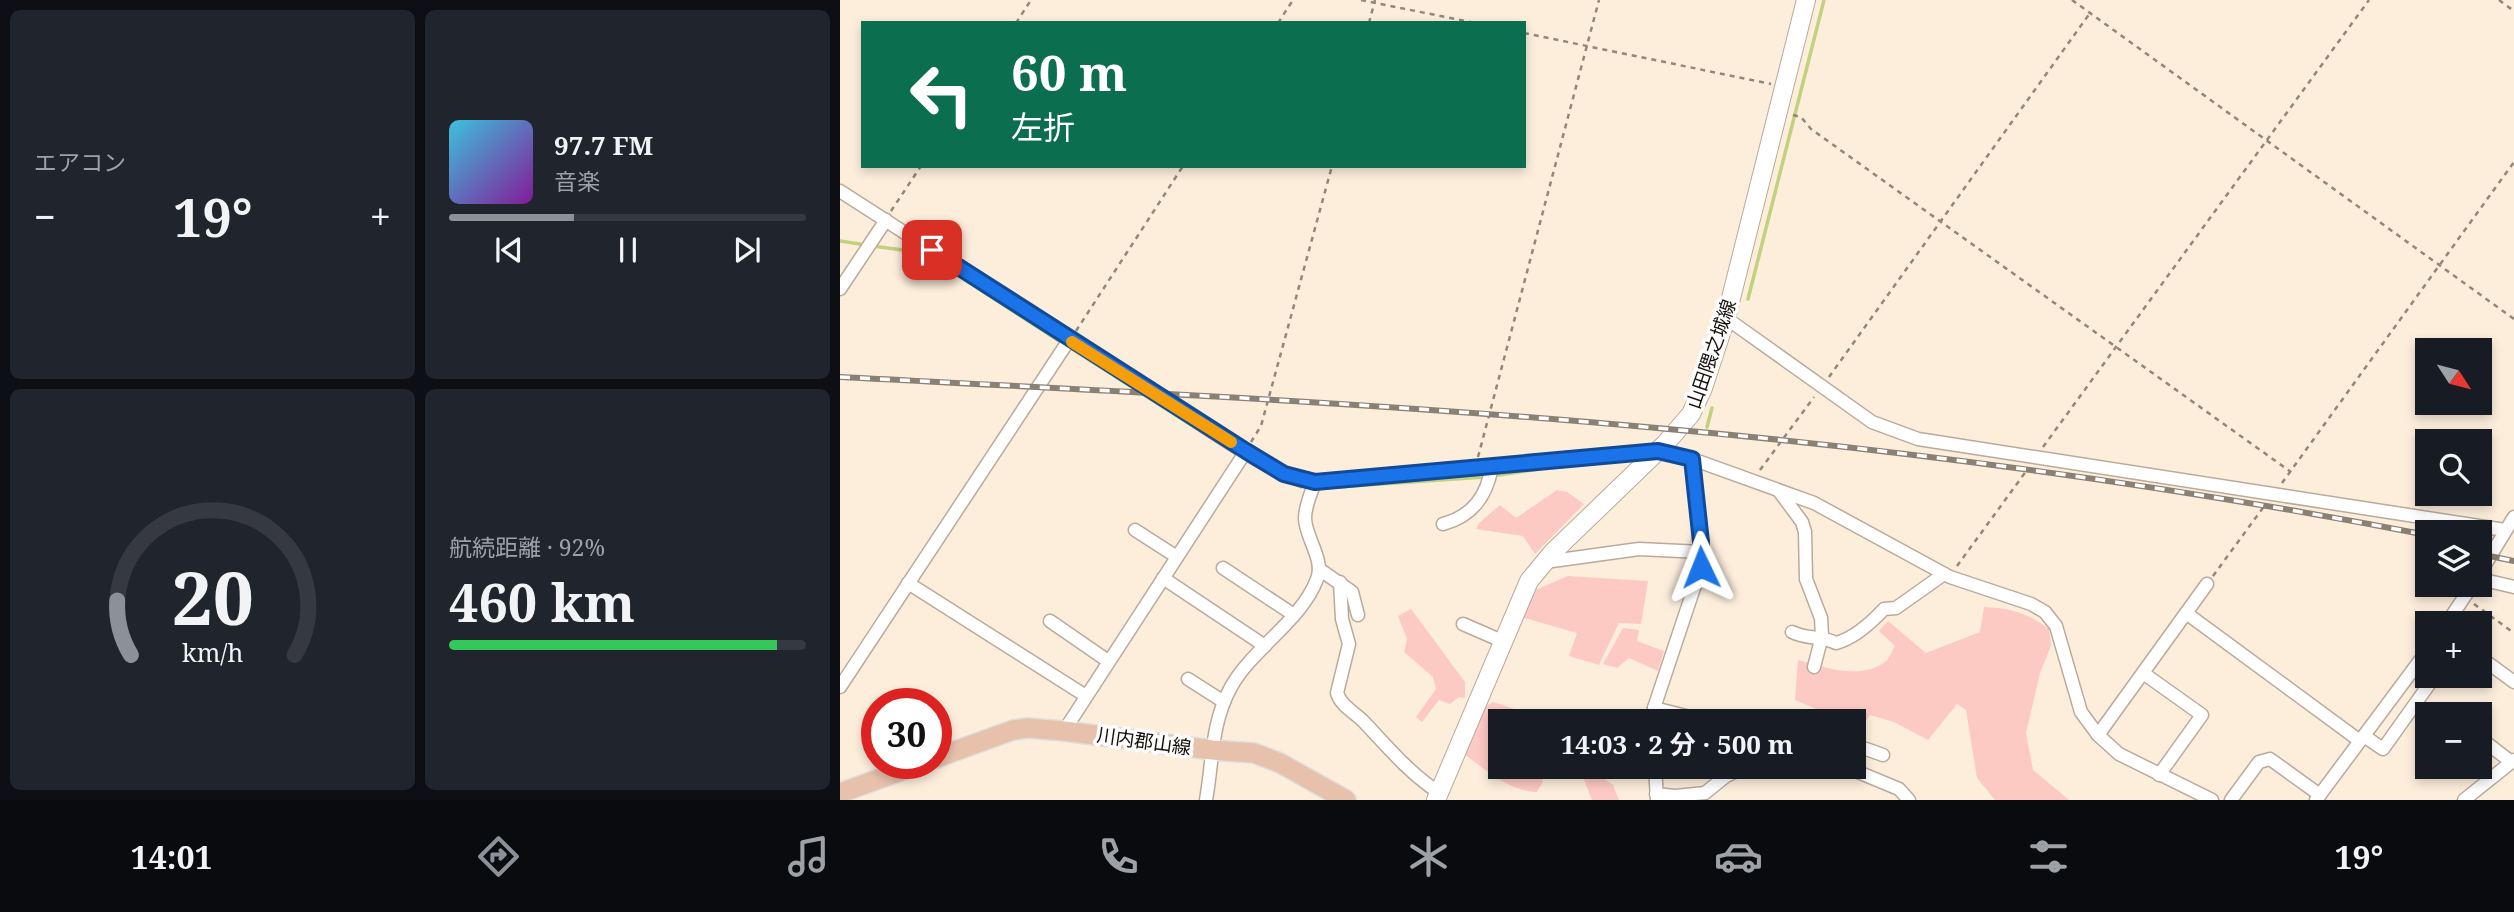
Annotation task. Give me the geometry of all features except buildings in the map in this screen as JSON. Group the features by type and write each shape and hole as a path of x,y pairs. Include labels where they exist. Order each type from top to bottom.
{"main road":[{"name":"山田隈之城線","path":"1437,796 1529,581 1691,414 1703,388 1726,318 1806,0"},
{"name":"川内郡山線","path":"952,752 1013,730 1028,728 1212,750 1239,750 1267,757 1346,800"},
{"path":"844,795 884,779"}],"street":[{"path":"840,191 1067,344 1243,455 1284,474 1315,482 1475,467 1491,473 1658,451 1692,459 1814,503 1947,575 2031,604 2045,612 2056,626 2081,712 2098,735 2119,754 2211,800"},
{"path":"840,289 886,220"},
{"path":"1726,318 1872,422 1907,436 2505,530"},
{"path":"840,687 1067,344"},
{"path":"1065,731 1243,455"},
{"path":"1656,709 1701,567 1692,459"},
{"path":"1443,524 1470,513 1489,486 1491,473"},
{"path":"1206,800 1213,761 1212,740 1232,686 1294,615 1317,580 1319,569 1304,516 1315,482"},
{"path":"1779,491 1802,522 1805,532 1806,579 1821,618 1822,636 1814,667"},
{"path":"2492,552 2514,517"},
{"path":"1135,530 1177,557"},
{"path":"1545,562 1639,549 1701,552"},
{"path":"1223,568 1294,615"},
{"path":"1319,569 1352,592 1358,615"},
{"path":"1792,632 1807,639 1822,636 1836,643 1842,641 1870,625 1884,609 1896,608 1947,575"},
{"path":"1163,578 1265,646"},
{"path":"1340,582 1342,619 1349,643 1337,693 1339,700 1361,719 1397,760 1437,796"},
{"path":"2492,582 2514,587"},
{"path":"908,583 1086,696"},
{"path":"2098,735 2207,584"},
{"path":"2456,611 2466,598"},
{"path":"2186,614 2362,738 2383,749 2426,688"},
{"path":"1050,621 1108,661"},
{"path":"1463,624 1502,641"},
{"path":"2492,666 2514,682"},
{"path":"2143,673 2202,715 2159,775"},
{"path":"2231,800 2259,762 2270,759 2318,798 2362,738 2415,676"},
{"path":"1188,678 1224,702"},
{"path":"2464,800 2512,761 2492,747"},
{"path":"1866,749 1883,755"},
{"path":"1866,775 1899,789 1909,800"},
{"path":"1655,779 1656,797 1705,793 1722,779"}],"path":[{"path":"1017,21 1031,0"},
{"path":"1279,21 1293,0"},
{"path":"1362,0 1466,21"},
{"path":"1475,467 1599,0"},
{"path":"2072,0 2514,319"},
{"path":"1947,575 2369,0"},
{"path":"2499,0 2514,11"},
{"path":"1370,21 1375,1"},
{"path":"1751,482 2090,13"},
{"path":"1526,33 1785,86"},
{"path":"1792,115 1801,117 1811,128 2291,472"},
{"path":"2207,584 2514,162"},
{"path":"886,220 920,168"},
{"path":"1067,344 1182,168"},
{"path":"1243,455 1261,426 1331,168"},
{"path":"2466,598 2514,633"}],"shaded area":[{"path":"1557,490 1567,492 1584,504 1535,554 1523,536 1476,529 1479,523 1500,505 1516,518"},
{"path":"1568,576 1648,581 1641,624 1619,623 1599,665 1569,656 1577,633 1521,617 1533,591"},
{"path":"1984,607 2018,612 2049,629 2051,646 2040,673 2026,733 2033,770 2069,800 1995,800 1977,778 1966,710 1957,704 1928,740 1894,722 1870,715 1866,720 1866,709 1816,709 1795,700 1798,660 1843,671 1866,670 1886,661 1895,646 1879,631 1888,621 1926,653 1980,632"},
{"path":"1411,609 1465,682 1465,698 1459,697 1450,704 1439,700 1422,722 1416,717 1436,689 1433,677 1404,652 1407,639 1398,616"},
{"path":"1623,628 1639,630 1637,641 1664,651 1658,671 1629,658 1617,668 1603,664"},
{"path":"1493,702 1514,709 1488,709 1488,772 1460,751 1478,711"},
{"path":"1499,779 1542,779 1543,782 1537,792"},
{"path":"1584,779 1605,779 1613,785 1619,800 1592,800"}],"waterway":[{"path":"1748,299 1824,0"},
{"path":"840,241 866,245"},
{"path":"873,246 924,253 1062,343"},
{"path":"1069,347 1210,437"},
{"path":"1707,427 1712,408"},
{"path":"1258,467 1301,487"},
{"path":"1492,476 1553,467"},
{"path":"1323,488 1485,477"}],"railway":[{"path":"840,377 1351,405 1555,419 1754,437 2044,472 2236,501 2415,533"},
{"path":"2492,556 2514,561"}],"slow traffic":[{"path":"1072,342 1231,442"}],"route":[{"path":"932,250 1246,451 1284,474 1300,480 1315,482 1658,451 1692,459 1701,567"}]}
